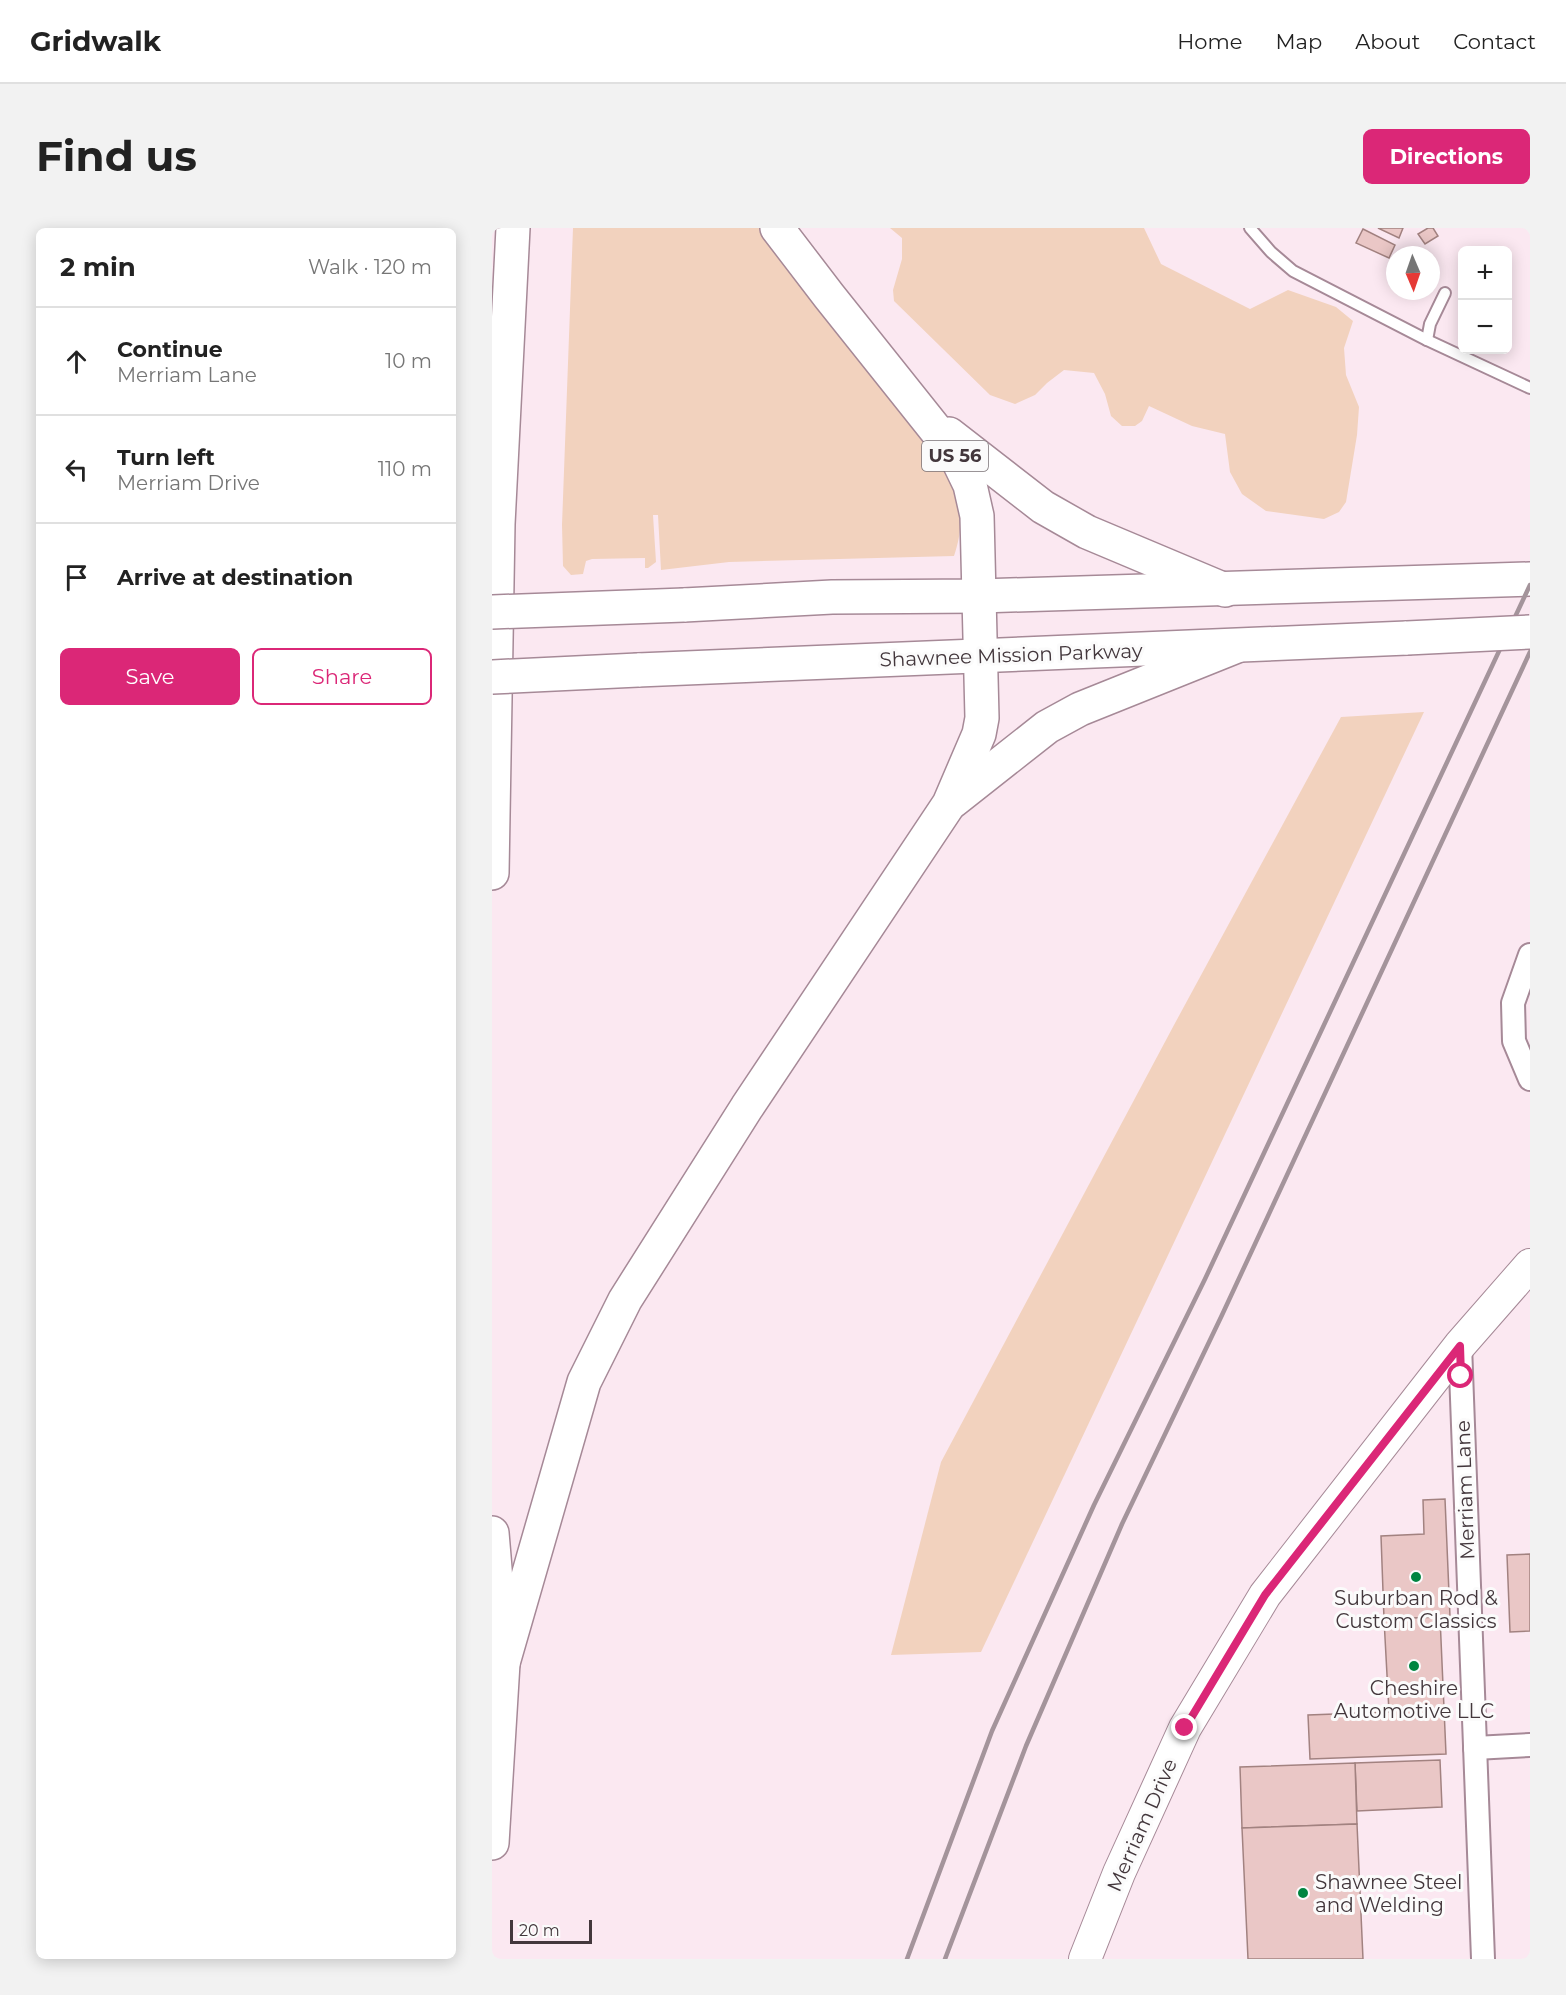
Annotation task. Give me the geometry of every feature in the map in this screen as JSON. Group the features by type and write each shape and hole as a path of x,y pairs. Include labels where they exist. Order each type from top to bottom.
{"highway":[{"path":"492,873 498,524 513,228"},
{"name":"US 56","path":"777,228 955,454 970,485 977,516 982,655"},
{"path":"922,412 1043,507 1087,532 1225,590"},
{"path":"492,612 832,597 1225,590 1530,579"},
{"name":"Shawnee Mission Parkway","path":"492,677 1530,632"},
{"path":"949,804 1047,727 1080,709 1237,646"},
{"path":"503,1663 584,1382 625,1300 753,1098 949,804 979,734 982,718 982,655"},
{"path":"492,1533 503,1663 492,1843"}],"main road":[{"name":"Merriam Drive","path":"1085,1959 1119,1873 1185,1728 1265,1595 1460,1346 1530,1265"}],"street":[{"path":"1530,955 1514,1003 1514,1041 1530,1079"},
{"name":"Merriam Lane","path":"1460,1346 1483,1959"},
{"path":"1475,1748 1530,1745"}],"lane":[{"path":"1250,228 1270,252 1293,270 1427,339 1530,388"},
{"path":"1427,339 1430,324 1446,293"}],"shaded area":[{"path":"573,228 760,228 948,472 960,514 960,533 954,556 729,562 661,570 658,515 653,515 656,562 648,568 645,568 645,558 592,559 586,561 583,574 571,575 563,566 562,525"},
{"path":"890,228 1144,228 1161,264 1250,309 1288,290 1336,307 1353,321 1344,348 1346,375 1359,407 1357,435 1346,502 1339,512 1324,519 1266,511 1242,494 1230,472 1225,434 1192,426 1149,406 1142,421 1135,426 1122,426 1111,416 1105,394 1094,373 1064,370 1035,395 1015,404 990,395 894,301 893,290 902,259 902,238"},
{"path":"1424,712 981,1652 891,1655 941,1462 1341,717"}],"building":[{"path":"1378,228 1403,228 1399,238"},
{"path":"1428,228 1433,228 1438,236 1425,244 1418,234"},
{"path":"1363,229 1395,245 1386,246 1386,257 1356,243"},
{"name":"Suburban Rod & Custom Classics","path":"1445,1499 1450,1617 1384,1619 1381,1536 1424,1534 1423,1500"},
{"path":"1530,1554 1530,1631 1510,1632 1507,1555"},
{"name":"Cheshire Automotive LLC","path":"1440,1617 1446,1754 1310,1759 1308,1715 1389,1712 1384,1619"},
{"path":"1440,1760 1442,1807 1357,1811 1355,1763"},
{"path":"1355,1763 1357,1824 1242,1828 1240,1767"},
{"name":"Shawnee Steel and Welding","path":"1357,1824 1363,1959 1248,1959 1242,1828"}],"railway":[{"path":"907,1959 992,1731 1094,1505 1205,1279 1530,585"},
{"path":"945,1959 1026,1746 1122,1524 1222,1315 1530,652"}],"place":[{"name":"Suburban Rod & Custom Classics","path":"1416,1577"},
{"name":"Cheshire Automotive LLC","path":"1414,1666"},
{"name":"Shawnee Steel and Welding","path":"1303,1893"}],"route":[{"path":"1185,1728 1265,1595 1460,1346 1461,1376"}]}
